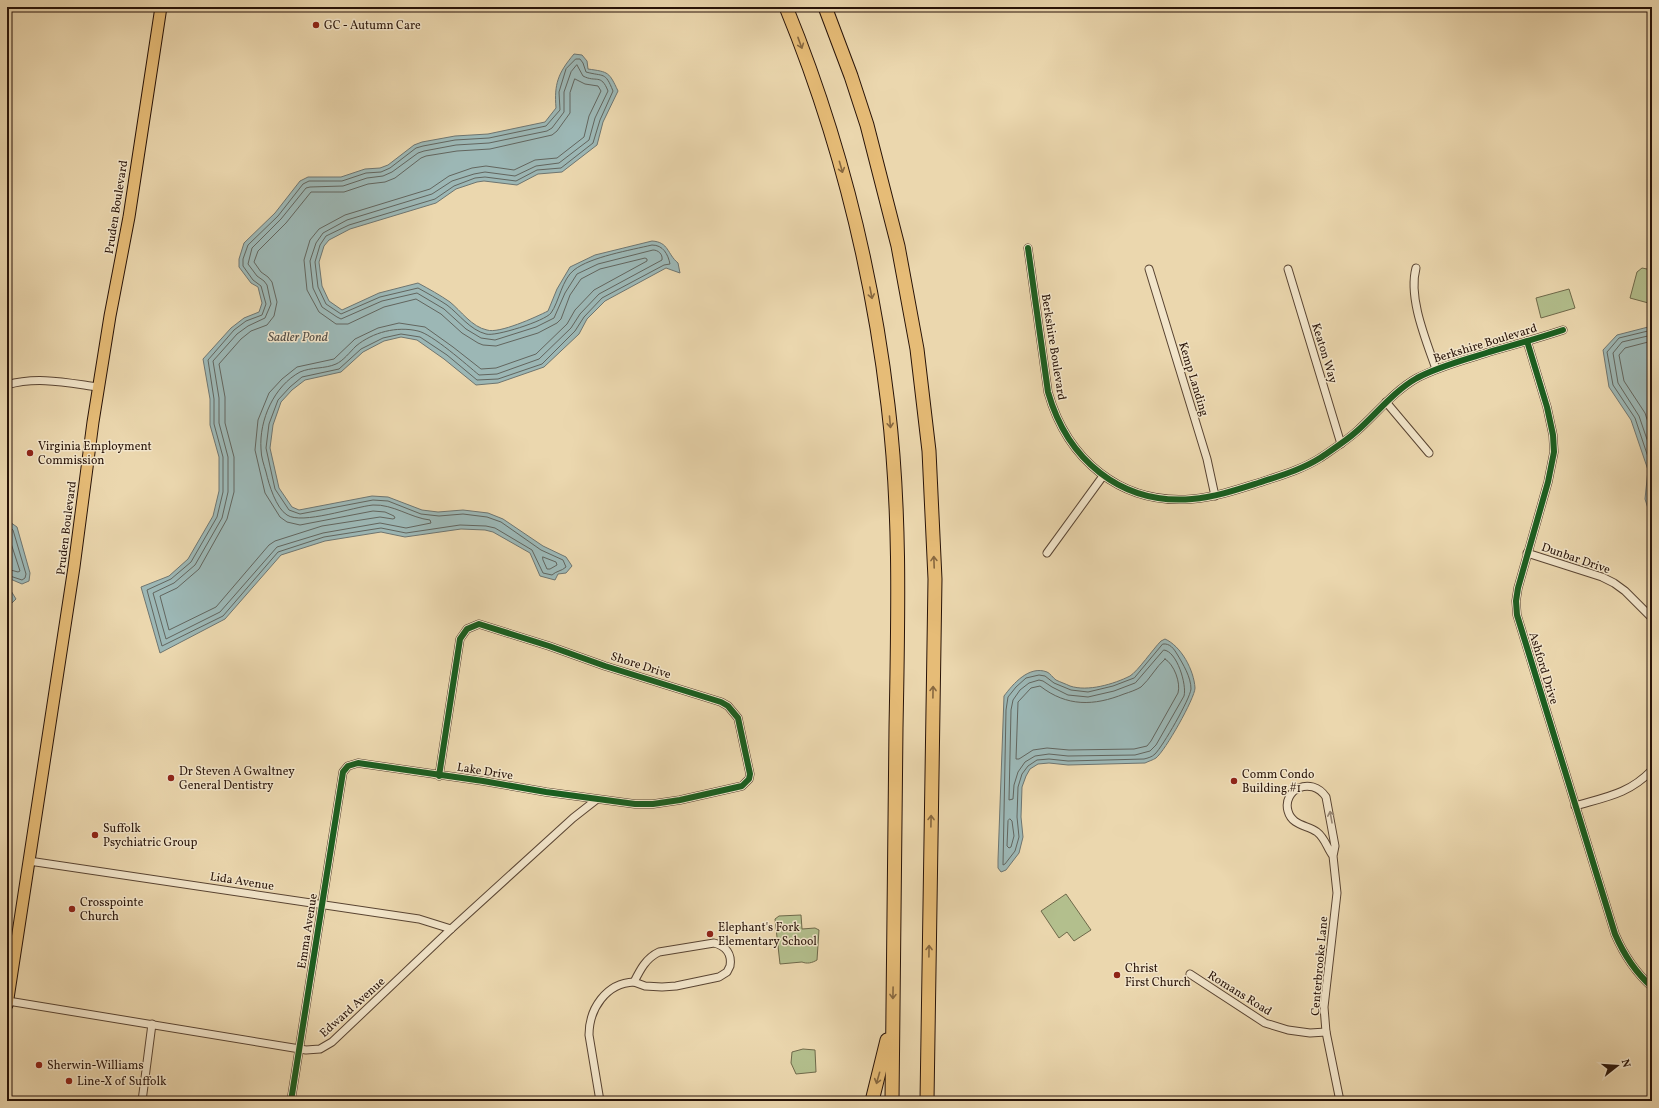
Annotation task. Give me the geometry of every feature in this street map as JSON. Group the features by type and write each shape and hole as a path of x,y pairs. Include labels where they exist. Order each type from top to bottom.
{"highway":[{"path":"786,7 811,71 844,177 872,296 888,407 897,509 898,620 892,1101"},
{"path":"826,7 867,125 896,239 908,297 925,413 933,515 935,579 927,1101"},
{"path":"928,990 935,1057 934,1101"},
{"path":"872,1101 883,1061 893,1013"}],"main road":[{"name":"Pruden Boulevard","path":"7,1003 11,955 29,861 74,567 98,387 128,217 161,7"}],"street":[{"name":"Berkshire Boulevard","path":"1028,248 1048,392 1061,428 1071,444 1082,457 1104,476 1119,486 1138,494 1154,498 1192,499 1215,496 1297,470 1318,459 1341,444 1357,431 1386,402 1416,380 1436,369 1563,330"},
{"path":"1416,268 1413,276 1414,294 1436,369"},
{"name":"Kemp Landing","path":"1149,269 1207,459 1215,496"},
{"name":"Keaton Way","path":"1288,269 1341,444"},
{"name":"Ashford Drive","path":"1527,341 1547,407 1553,435 1554,452 1548,482 1518,588 1517,615 1615,934 1623,952 1634,968 1652,987"},
{"path":"7,385 24,381 39,380 98,387"},
{"path":"1386,402 1429,452"},
{"path":"1047,553 1104,476"},
{"name":"Dunbar Drive","path":"1527,553 1602,577 1614,583 1625,591 1652,618"},
{"name":"Shore Drive","path":"439,776 458,648 464,631 479,624 721,702 728,706 738,718 750,774 749,779 742,786 680,800 653,804 635,804 596,800"},
{"name":"Lake Drive","path":"348,766 358,763 439,776 483,781 596,800"},
{"name":"Emma Avenue","path":"291,1101 343,772 348,766"},
{"path":"1576,806 1620,793 1632,787 1652,770"},
{"name":"Centerbrooke Lane","path":"1333,856 1318,833 1310,828 1297,824 1288,812 1290,798 1298,788 1311,786 1323,791 1326,797 1335,846 1333,856 1337,893 1324,1006 1326,1032 1340,1101"},
{"name":"Edward Avenue","path":"7,1003 152,1024 299,1049 316,1050 332,1042 573,818 596,800"},
{"name":"Lida Avenue","path":"29,861 420,919 451,930"},
{"path":"600,1101 589,1035 589,1025 592,1013 604,996 612,989 628,982 662,988 719,977 727,972 730,966 730,956 726,949 714,943 659,952 648,959 634,982"},
{"name":"Romans Road","path":"1190,974 1265,1023 1288,1030 1326,1032"},
{"path":"142,1101 152,1024"}],"green space":[{"path":"1642,268 1652,270 1652,304 1630,298 1637,272"},
{"path":"1569,289 1575,308 1541,318 1536,298"},
{"path":"1066,894 1091,930 1074,941 1067,932 1059,938 1041,911"},
{"path":"801,915 802,929 815,928 819,930 817,960 810,963 802,962 780,964 775,919 779,916"},
{"path":"803,1049 815,1050 816,1072 796,1074 791,1063 792,1052"}],"water":[{"name":"Sadler Pond","path":"574,54 582,55 587,61 588,69 608,74 618,91 603,122 597,145 562,172 538,174 517,185 484,181 477,182 456,189 436,203 350,229 329,240 324,246 319,262 322,286 329,301 342,310 379,293 418,283 450,302 476,326 493,331 518,324 548,311 557,289 570,267 595,255 652,241 658,242 665,246 674,260 678,263 680,273 666,268 605,301 587,319 579,334 544,367 498,383 476,385 444,359 417,340 401,337 384,341 363,352 341,372 305,380 292,390 281,402 273,425 270,448 279,488 292,507 299,510 372,496 388,497 422,510 438,512 463,510 488,513 503,519 543,546 566,557 572,566 566,573 558,574 555,580 540,576 530,553 493,532 485,530 461,529 405,537 381,532 325,541 281,555 225,619 160,653 141,587 169,576 188,559 213,516 219,491 219,457 210,425 210,399 203,359 231,328 244,318 259,312 262,303 258,287 251,283 239,267 239,259 244,243 275,213 300,181 308,177 341,177 365,169 380,168 388,165 414,145 422,142 455,136 488,134 545,122 556,108 558,79 564,67"},
{"path":"1652,326 1652,521 1645,499 1648,470 1631,420 1609,387 1603,350 1617,335"},
{"path":"7,520 17,527 30,573 29,581 22,584 8,578 8,586 16,599 10,605 7,599"},
{"path":"1165,639 1171,642 1186,659 1192,674 1195,688 1194,694 1185,713 1166,746 1156,758 1145,763 1068,765 1049,763 1038,764 1030,769 1022,787 1021,817 1023,837 1019,853 1006,870 1001,872 998,868 998,860 1004,696 1017,681 1028,673 1034,671 1047,672 1056,680 1077,688 1093,688 1116,682 1130,676 1161,641"}],"cycle path":[{"path":"1028,248 1048,392 1057,416 1068,438 1083,457 1100,473 1120,485 1142,494 1166,499 1192,499 1217,495 1250,486 1298,469 1320,458 1348,438 1401,389 1417,378 1435,370 1489,352 1563,330"},
{"path":"1527,341 1547,407 1553,435 1554,452 1548,482 1518,588 1516,601 1517,615 1615,934 1630,963 1652,987"},
{"path":"291,1101 343,772 348,766 358,763 483,781 546,792 635,804 653,804 680,800 742,786 749,779 750,774 738,718 728,706 721,702 605,666 549,646 479,624 467,629 460,639 439,776"}],"place":[{"name":"GC - Autumn Care","path":"316,25"},
{"name":"Virginia Employment Commission","path":"30,453"},
{"name":"Dr Steven A Gwaltney General Dentistry","path":"171,778"},
{"name":"Comm Condo Building #1","path":"1234,781"},
{"name":"Suffolk Psychiatric Group","path":"95,835"},
{"name":"Crosspointe Church","path":"72,909"},
{"name":"Elephant's Fork Elementary School","path":"710,934"},
{"name":"Christ First Church","path":"1117,975"},
{"name":"Sherwin-Williams","path":"39,1065"},
{"name":"Line-X of Suffolk","path":"69,1081"}]}
